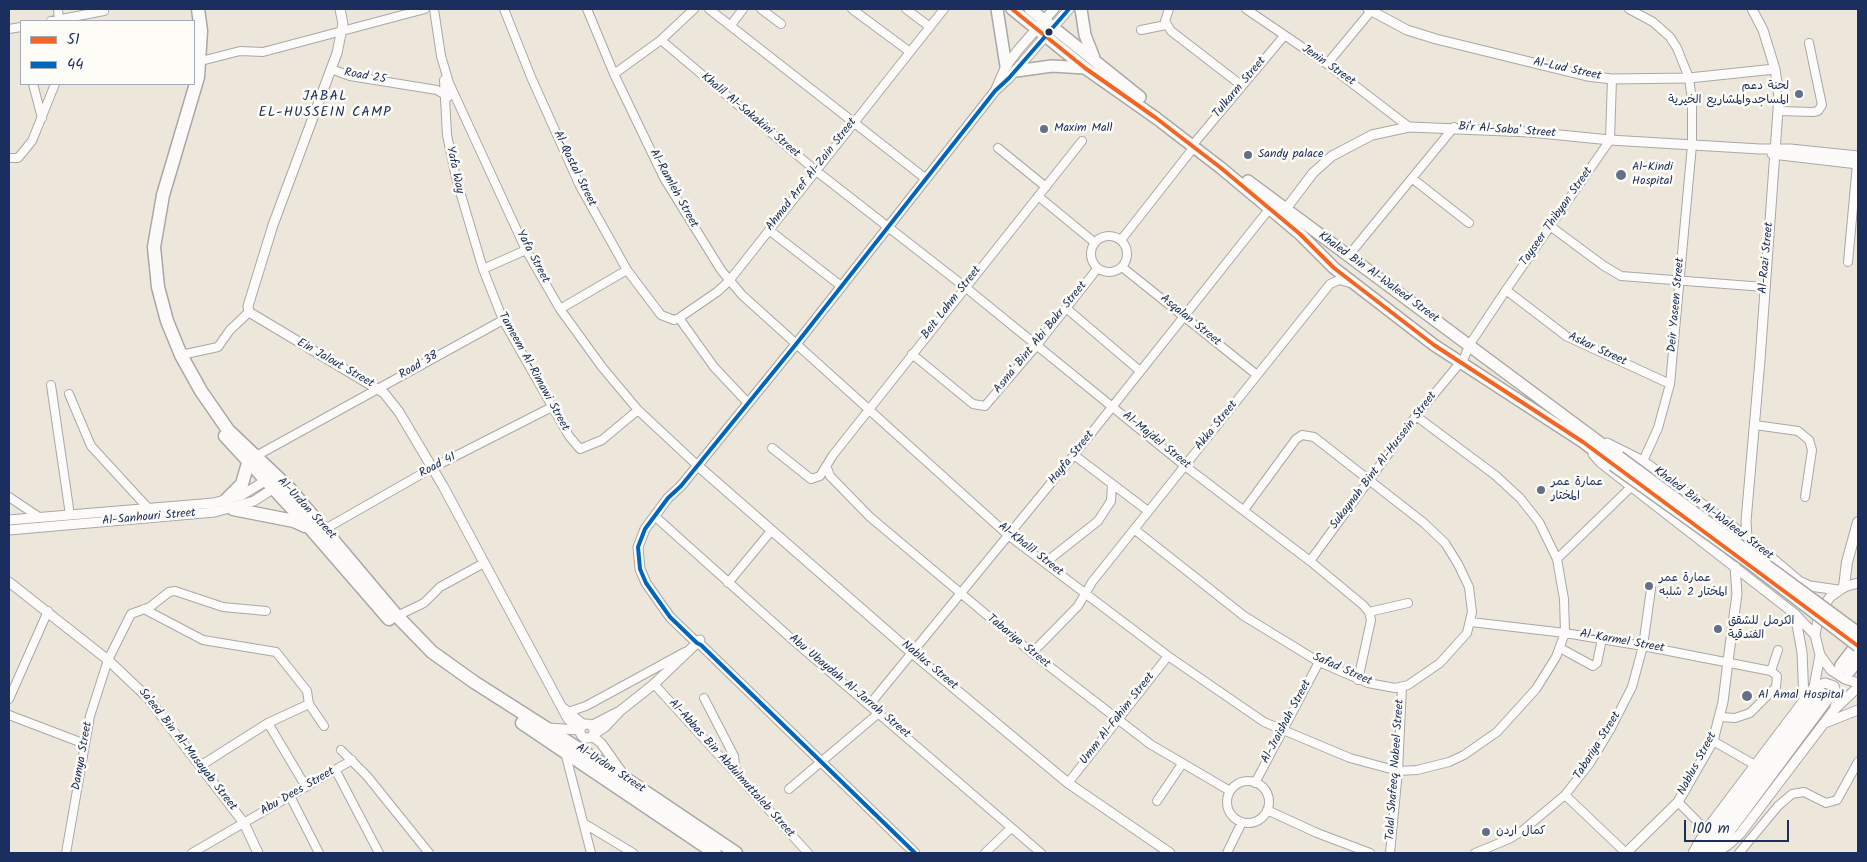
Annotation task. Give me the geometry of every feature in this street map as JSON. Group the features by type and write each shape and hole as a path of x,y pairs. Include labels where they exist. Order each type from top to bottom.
{"highway":[{"name":"Al-Urdon Street","path":"195,77 201,32 198,9"},
{"name":"Al-Urdon Street","path":"195,39 197,62"},
{"name":"Al-Urdon Street","path":"190,85 150,220 147,247 150,280 166,334 187,378 208,412 274,482 311,529 398,628 421,650 482,696 715,853"},
{"name":"Al-Urdon Street","path":"194,85 192,100 162,195 154,247 158,287 167,321 181,355 201,391 252,459"},
{"path":"252,459 242,484 229,505 294,521 311,529"},
{"name":"Al-Urdon Street","path":"274,482 290,489 325,528 396,616 442,660 736,853"},
{"path":"1858,645 1845,669 1858,659"},
{"path":"1698,853 1821,692"},
{"path":"1714,853 1821,692"}],"main road":[{"path":"997,9 1011,69 1052,66 1085,68"},
{"name":"Khaled Bin Al-Waleed Street","path":"1012,9 1085,68 1195,144 1470,344 1585,438 1858,645"},
{"name":"Khaled Bin Al-Waleed Street","path":"1030,9 1095,60 1195,144 1300,234 1334,268 1458,362 1585,438"},
{"path":"1080,9 1084,35 1095,60"},
{"path":"1334,268 1338,258 1349,255"},
{"path":"1472,369 1474,359 1478,354 1482,354"},
{"name":"Khaled Bin Al-Waleed Street","path":"1616,461 1858,633"},
{"path":"1841,589 1858,522"}],"street":[{"path":"181,355 218,347 230,330 249,312 248,306 273,225 331,69 342,31 340,9"},
{"path":"197,62 240,51 263,52 425,9"},
{"name":"Yafa Street","path":"434,9 443,68 526,250 560,309 602,367 638,410 698,466"},
{"name":"Al-Qastal Street","path":"504,9 531,78 580,186 627,270 664,317 679,318"},
{"name":"Al-Ramleh Street","path":"587,9 614,74 664,178 729,280 797,343"},
{"path":"614,74 661,40 694,9"},
{"path":"709,9 926,179"},
{"path":"731,25 743,9"},
{"path":"761,9 781,24"},
{"path":"852,9 910,52"},
{"path":"906,9 930,27"},
{"name":"Ahmad Aref Al-Zain Street","path":"679,318 717,292 729,280 944,9"},
{"path":"1049,23 1054,9"},
{"path":"915,853 670,617 653,595 640,569 638,554 640,541 645,528 668,498 682,486 797,343 1011,69 1049,23 1069,9"},
{"path":"1169,9 1165,17 1166,25 1241,85"},
{"name":"Jenin Street","path":"1246,9 1327,64 1409,127"},
{"path":"1629,9 1653,22 1670,37 1689,78"},
{"name":"Al-Razi Street","path":"1747,537 1746,511 1755,425 1778,111 1775,69 1763,30 1752,9"},
{"path":"1327,64 1369,10"},
{"name":"Al-Lud Street","path":"1369,10 1407,30 1436,39 1587,76 1612,79 1689,78 1775,69"},
{"path":"61,20 104,11"},
{"path":"1140,30 1166,25"},
{"name":"Tulkarm Street","path":"1195,144 1241,85 1284,36"},
{"name":"Khalil Al-Sakakini Street","path":"661,40 815,170 888,227"},
{"path":"1778,111 1813,112 1818,111 1822,106 1809,43"},
{"name":"Yafa Way","path":"443,68 447,134 456,178 483,269"},
{"name":"Road 25","path":"331,69 350,76 437,90 457,100"},
{"name":"Deir Yaseen Street","path":"1643,461 1658,428 1670,384 1692,145 1689,78"},
{"path":"1610,140 1612,79"},
{"path":"33,85 42,118"},
{"path":"9,158 18,158 36,133 55,85"},
{"name":"Bi'r Al-Saba' Street","path":"1286,210 1313,173 1332,156 1372,135 1409,127 1454,127 1760,150 1858,162"},
{"path":"1349,255 1454,127"},
{"name":"Tayseer Thibyan Street","path":"1470,344 1610,140"},
{"name":"Beit Lahm Street","path":"827,468 833,455 964,287 1082,141"},
{"path":"1121,240 1195,144"},
{"path":"998,148 1046,187"},
{"path":"1848,262 1858,162"},
{"path":"1413,179 1469,223"},
{"path":"1038,196 1094,242"},
{"name":"Hayfa Street","path":"870,704 1074,455 1270,208"},
{"path":"1550,226 1617,274 1631,278 1764,286"},
{"name":"Al-Majdel Street","path":"888,227 1185,466 1310,561 1369,612"},
{"path":"769,230 841,286"},
{"path":"1107,236 1121,240 1127,253 1122,267 1110,273 1097,269 1090,259 1094,242 1107,236"},
{"path":"483,269 526,250"},
{"name":"Asqalan Street","path":"1122,267 1257,376"},
{"name":"Tameem Al-Rimawi Street","path":"483,269 503,320 569,436 580,449 602,440 638,410"},
{"name":"Asma' Bint Abi Bakr Street","path":"912,354 964,398 973,404 985,406 1037,345 1097,269"},
{"path":"560,309 627,270"},
{"name":"Akka Street","path":"1032,653 1078,606 1085,592 1148,511 1330,284 1338,280 1359,286"},
{"name":"Askar Street","path":"1506,290 1566,336 1670,384"},
{"path":"1066,308 1140,371"},
{"name":"Ein Jalout Street","path":"249,312 304,347 379,389 399,412 432,468 570,721 587,730 600,743 626,779"},
{"path":"679,318 714,367 748,403"},
{"name":"Road 38","path":"252,459 503,320"},
{"name":"Al-Khalil Street","path":"797,343 1008,535 1168,656 1239,706 1282,731 1350,758 1398,771"},
{"name":"Sukaynah Bint Al-Hussein Street","path":"1310,561 1416,416 1466,354 1470,344"},
{"path":"51,384 70,515"},
{"path":"69,394 91,446 149,509"},
{"name":"Road 41","path":"325,528 432,468 552,407"},
{"path":"1398,771 1417,770 1449,762 1470,751 1497,732 1530,696 1560,648 1565,633 1564,600 1557,559 1546,532 1520,498 1496,475 1416,416"},
{"path":"1755,425 1798,430 1809,440 1812,450 1805,497"},
{"path":"1244,510 1285,452 1302,435 1314,437 1424,523 1444,543 1461,569 1468,587 1471,598 1471,622 1467,633 1450,654 1425,674 1402,687"},
{"name":"Khaled Bin Al-Waleed Street","path":"1585,438 1643,461 1747,537 1804,584 1841,589"},
{"name":"Khaled Bin Al-Waleed Street","path":"1585,438 1600,463 1764,589 1794,614 1815,635"},
{"path":"772,448 811,479 820,476 827,468"},
{"path":"1074,455 1148,511"},
{"name":"Nablus Street","path":"698,466 912,653 1068,783 1170,853"},
{"name":"Tabariya Street","path":"827,468 830,476 870,517 1032,653 1116,720 1182,764 1230,791"},
{"name":"Al-Sanhouri Street","path":"9,530 229,505 242,495 274,482"},
{"path":"1046,562 1098,521 1111,501 1112,484"},
{"path":"682,486 678,495 646,538 643,567 657,593 697,644"},
{"path":"1557,559 1631,487"},
{"path":"9,497 39,517"},
{"name":"Al-Sanhouri Street","path":"9,520 149,509 162,512"},
{"name":"Al-Razi Street","path":"1734,528 1741,521 1746,511"},
{"name":"Abu Ubaydah Al-Jarrah Street","path":"659,520 728,583 880,712 1041,853"},
{"name":"Safad Street","path":"1134,529 1244,616 1319,662 1358,680 1383,687 1402,687"},
{"path":"728,583 771,531"},
{"path":"396,616 424,603 440,587 484,564"},
{"name":"Nablus Street","path":"1626,853 1678,802 1712,741 1720,717 1737,594 1735,566"},
{"path":"1764,589 1770,590 1781,585 1784,573 1782,567"},
{"path":"1737,594 1751,579"},
{"name":"Sa'eed Bin Al-Musayab Street","path":"9,582 108,660 147,697 244,823 258,853"},
{"path":"1821,692 1820,655 1815,635 1819,614 1823,605 1841,589 1858,583"},
{"name":"Tabariya Street","path":"1475,853 1509,839 1565,795 1590,763 1610,730 1632,687 1643,646 1652,589"},
{"name":"Damya Street","path":"66,853 90,716 108,660 131,614 156,604 169,592 175,591 223,607 266,611"},
{"path":"1358,680 1371,620 1369,612 1408,603"},
{"path":"144,609 202,640 276,652 307,691 309,704 324,726"},
{"path":"9,699 48,611"},
{"path":"1794,614 1802,652 1804,700"},
{"name":"Al-Karmel Street","path":"1471,622 1602,639 1771,671"},
{"path":"1560,648 1592,666 1597,663 1602,639"},
{"path":"547,728 587,730 606,727 620,711 654,684 697,644"},
{"path":"566,711 586,706 697,644"},
{"path":"1720,717 1742,716 1759,705 1778,683 1777,676 1771,671 1778,650"},
{"path":"1820,655 1831,670 1845,679 1858,683"},
{"name":"Umm Al-Fahim Street","path":"1068,783 1168,656"},
{"name":"Al-Jraishah Street","path":"1255,782 1319,662"},
{"path":"1693,853 1706,830 1804,700 1821,692 1825,683 1834,686 1838,698 1834,710"},
{"name":"Al-Abbas Bin Abdulmuttaleb Street","path":"654,684 808,853"},
{"name":"Talal Shafeeq Nabeel Street","path":"1390,853 1398,771 1402,687"},
{"path":"1714,853 1728,845 1740,834 1834,710 1858,687"},
{"path":"704,698 734,756 736,774"},
{"path":"200,766 268,723 309,704"},
{"path":"1823,724 1858,710"},
{"path":"789,789 880,712"},
{"path":"9,715 85,744"},
{"path":"268,723 306,787"},
{"path":"1712,741 1755,765"},
{"path":"341,750 367,776 429,853"},
{"path":"565,752 591,853"},
{"name":"Abu Dees Street","path":"192,853 352,760"},
{"path":"1739,853 1778,806 1792,794 1804,792 1826,803 1837,800 1858,762"},
{"path":"1157,801 1182,764"},
{"path":"336,771 379,853"},
{"path":"1255,782 1267,793 1267,810 1257,821 1242,822 1228,810 1227,803 1230,791 1241,783 1255,782"},
{"path":"1565,795 1626,853"},
{"path":"290,796 319,853"},
{"path":"1678,802 1706,830"},
{"path":"1267,810 1317,833 1370,853"},
{"path":"1227,853 1242,822"},
{"path":"585,824 633,853"},
{"path":"986,853 1011,828"}],"transit line":[{"name":"51","path":"1012,9 1085,68 1156,118 1221,168 1300,234 1334,268 1434,345 1583,442 1858,646"},
{"name":"44","path":"915,853 670,617 646,583 640,569 638,547 645,529 668,498 681,486 797,343 995,91 1009,78 1069,9"}],"place":[{"name":"لجنة دعم المساجدوالمشاريع الخيرية","path":"1799,94"},
{"name":"Maxim Mall","path":"1044,129"},
{"name":"Sandy palace","path":"1248,155"},
{"name":"Al-Kindi Hospital","path":"1621,175"},
{"name":"عمارة عمر المختار","path":"1541,490"},
{"name":"عمارة عمر المختار 2 شلبه","path":"1649,586"},
{"name":"الكرمل للشقق الفندقية","path":"1718,629"},
{"name":"Al Amal Hospital","path":"1747,696"},
{"name":"كمال اردن","path":"1486,832"}],"district":[{"name":"JABAL EL-HUSSEIN CAMP","path":"325,106"}]}
